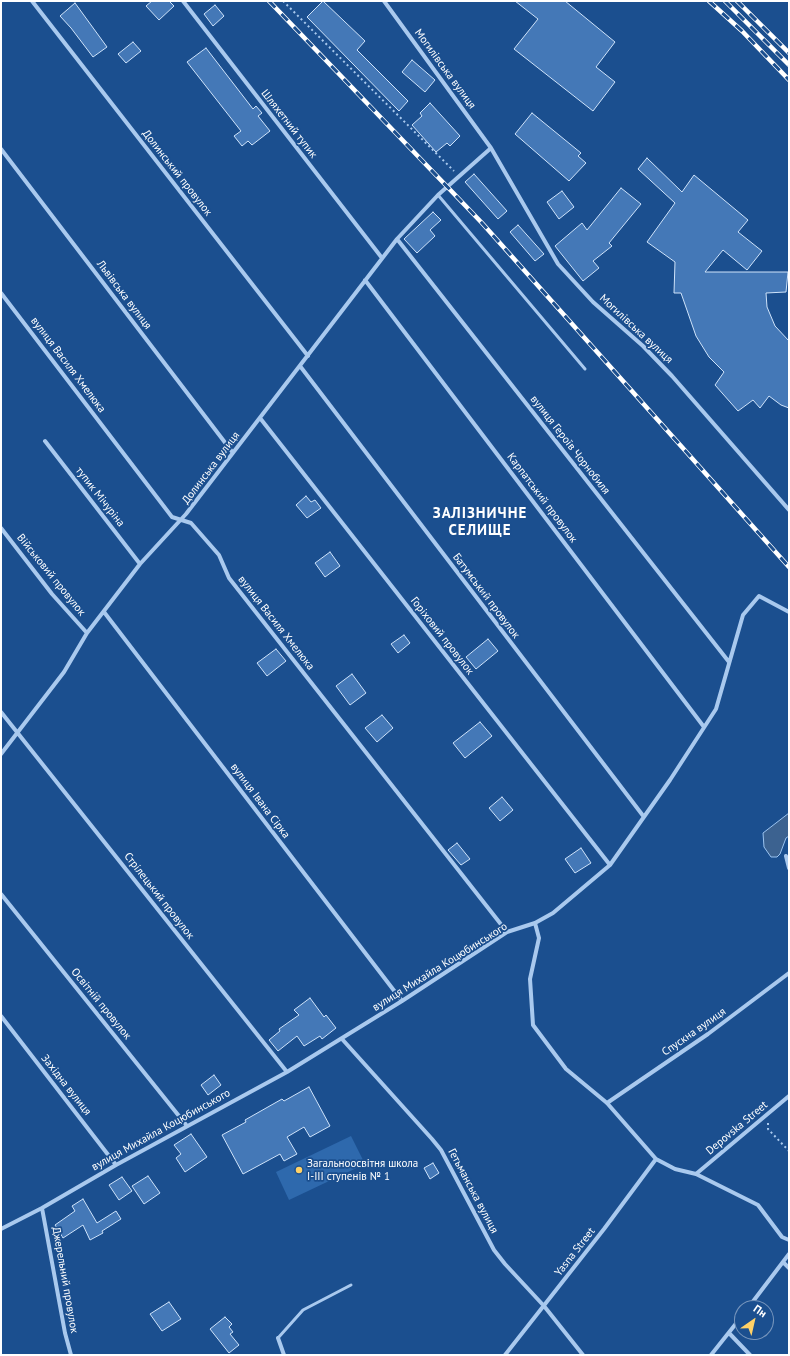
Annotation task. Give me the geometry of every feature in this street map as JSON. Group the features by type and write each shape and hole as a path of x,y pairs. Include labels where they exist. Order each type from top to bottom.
{"street":[{"name":"Долинський провулок","path":"32,1 308,356"},
{"name":"Шляхетний тупик","path":"183,1 382,258"},
{"name":"Могилівська вулиця","path":"384,1 491,148 558,264 593,302 644,346 789,510"},
{"path":"459,176 491,148"},
{"name":"Львівська вулиця","path":"1,149 233,453"},
{"name":"Долинська вулиця","path":"1,754 64,672 87,633 140,564 181,520 397,239 459,176"},
{"name":"вулиця Героїв Чорнобиля","path":"397,239 730,662"},
{"name":"Карпатський провулок","path":"365,280 704,727"},
{"name":"вулиця Василя Хмелюка","path":"1,292 172,517 191,523 219,555 229,578 508,932"},
{"name":"Батумський провулок","path":"300,366 644,817"},
{"name":"Горіховий провулок","path":"260,418 610,865"},
{"name":"тупик Мічуріна","path":"45,441 140,564"},
{"name":"Військовий провулок","path":"1,528 52,594 87,633"},
{"name":"вулиця Михайла Коцюбинського","path":"1,1229 42,1208 116,1164 286,1072 402,1002 508,932 535,923 554,913 610,865 716,709 743,615 759,596 789,612"},
{"name":"вулиця Івана Сірка","path":"104,612 402,1002"},
{"name":"Стрілецький провулок","path":"1,712 286,1072"},
{"path":"786,856 789,868"},
{"name":"Освітній провулок","path":"1,894 186,1126"},
{"path":"535,923 539,938 530,979 533,1025 566,1069 607,1103 656,1159 675,1169 696,1174 758,1205 782,1237 789,1240"},
{"name":"Спускна вулиця","path":"607,1103 708,1034 789,973"},
{"name":"Західна вулиця","path":"1,1016 116,1164"},
{"name":"Гетьманська вулиця","path":"342,1039 441,1150 494,1250 544,1306 583,1355"},
{"name":"Depovska Street","path":"696,1174 789,1096"},
{"name":"Yasna Street","path":"505,1355 604,1229 656,1159"},
{"name":"Джерельний провулок","path":"42,1208 63,1325 71,1355"},
{"path":"754,1300 789,1254"},
{"path":"783,1262 789,1268"},
{"path":"711,1355 734,1326"},
{"path":"729,1333 750,1355"},
{"path":"278,1338 284,1355"}],"lane":[{"path":"438,196 585,369"},
{"path":"278,1338 303,1310 351,1285"}],"path":[{"path":"283,1 459,176"},
{"path":"768,1114 768,1129 789,1151"}],"shaded area":[{"path":"789,813 789,836 786,838 780,854 777,857 771,857 764,847 763,833"},
{"path":"351,1136 365,1164 289,1200 276,1172"}],"building":[{"path":"152,1 169,1 174,6 159,20 146,6"},
{"path":"323,1 365,41 357,50 408,101 399,111 307,17"},
{"path":"515,1 565,1 615,42 596,67 615,82 593,111 514,49 538,19"},
{"path":"75,3 107,47 93,57 60,16"},
{"path":"215,5 224,16 213,26 204,14"},
{"path":"133,42 141,51 126,63 118,54"},
{"path":"206,48 253,109 256,106 262,113 258,116 270,131 252,145 248,141 242,146 234,136 241,131 187,62"},
{"path":"412,60 435,80 425,92 402,72"},
{"path":"430,103 460,136 450,146 447,143 436,152 412,125 422,116 420,113"},
{"path":"532,113 581,153 578,156 586,163 569,181 515,134"},
{"path":"647,158 682,192 694,175 748,220 738,232 762,251 747,270 723,250 705,272 788,272 786,292 766,293 767,307 775,326 789,341 789,408 781,405 769,396 760,408 753,400 738,411 715,385 724,372 709,357 696,336 681,293 674,293 675,262 647,242 675,203 638,169"},
{"path":"474,174 507,211 498,219 465,182"},
{"path":"621,188 641,204 609,243 612,246 593,261 599,268 583,281 555,246 582,223 587,230"},
{"path":"562,191 574,207 559,219 547,202"},
{"path":"433,212 441,220 430,230 435,236 417,253 404,239"},
{"path":"518,225 544,254 535,261 510,232"},
{"path":"306,496 311,502 315,500 321,508 307,518 296,505"},
{"path":"330,552 340,566 325,577 315,563"},
{"path":"404,635 410,643 398,653 391,644"},
{"path":"488,639 498,651 476,669 466,657"},
{"path":"276,649 286,661 267,676 257,663"},
{"path":"352,674 366,693 350,705 336,686"},
{"path":"382,715 393,728 377,742 365,728"},
{"path":"480,722 492,736 465,758 453,743"},
{"path":"502,797 513,810 500,821 489,808"},
{"path":"457,843 470,859 461,865 448,850"},
{"path":"581,848 591,863 575,873 565,859"},
{"path":"310,998 324,1017 326,1015 336,1028 322,1039 320,1036 304,1046 297,1036 278,1051 269,1040 280,1031 279,1029 299,1015 294,1010"},
{"path":"214,1075 221,1085 208,1095 201,1085"},
{"path":"309,1087 330,1126 310,1137 304,1127 287,1137 297,1154 284,1161 280,1154 243,1174 222,1135 246,1122 245,1120 282,1099 284,1101"},
{"path":"191,1134 207,1157 185,1172 176,1158 181,1154 174,1145"},
{"path":"433,1163 439,1173 430,1179 424,1168"},
{"path":"148,1176 160,1193 144,1204 132,1186"},
{"path":"122,1177 132,1191 119,1200 109,1185"},
{"path":"83,1199 97,1223 116,1211 121,1219 102,1231 103,1233 90,1240 83,1225 63,1238 55,1225 75,1211 72,1206"},
{"path":"169,1302 181,1319 162,1331 150,1314"},
{"path":"225,1317 232,1324 229,1327 233,1332 230,1334 239,1345 229,1353 210,1329"}],"railway":[{"path":"269,1 482,223 789,567"},
{"path":"709,1 742,31 789,80"},
{"path":"725,1 789,65"},
{"path":"737,1 789,53"}],"place":[{"name":"Загальноосвітня школа І-ІІІ ступенів № 1","path":"299,1170"}],"district":[{"name":"ЗАЛІЗНИЧНЕ СЕЛИЩЕ","path":"480,522"}]}
